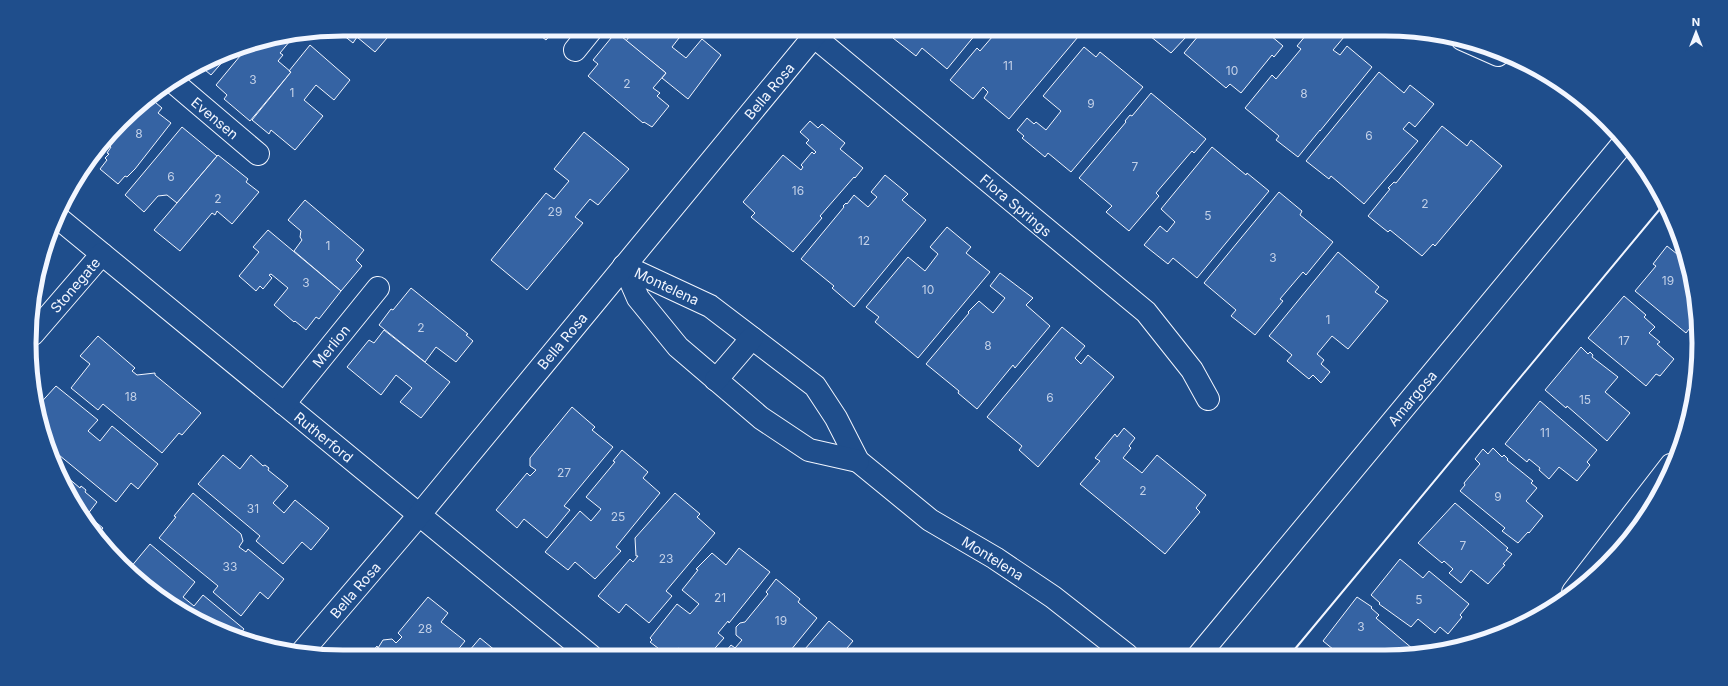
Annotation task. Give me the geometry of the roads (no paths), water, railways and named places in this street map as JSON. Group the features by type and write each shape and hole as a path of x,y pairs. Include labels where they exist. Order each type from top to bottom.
{"street":[{"path":"575,50 586,36"},
{"name":"Bella Rosa","path":"306,647 420,514 624,266 810,36"},
{"name":"Flora Springs","path":"818,36 1146,312 1192,370 1208,399"},
{"name":"Evensen","path":"177,85 258,154"},
{"name":"Amargosa","path":"1203,650 1621,146"},
{"name":"Rutherford","path":"62,221 584,650"},
{"name":"Stonegate","path":"37,330 102,254"},
{"name":"Montelena","path":"624,266 710,306 815,386 836,418 858,461 930,520 995,558 1053,597 1121,650"},
{"name":"Montelena","path":"624,266 638,298 678,347 761,418 809,450 858,461"},
{"name":"Merlion","path":"284,404 378,288"},
{"path":"716,380 752,338"},
{"path":"1587,574 1658,483"}]}
